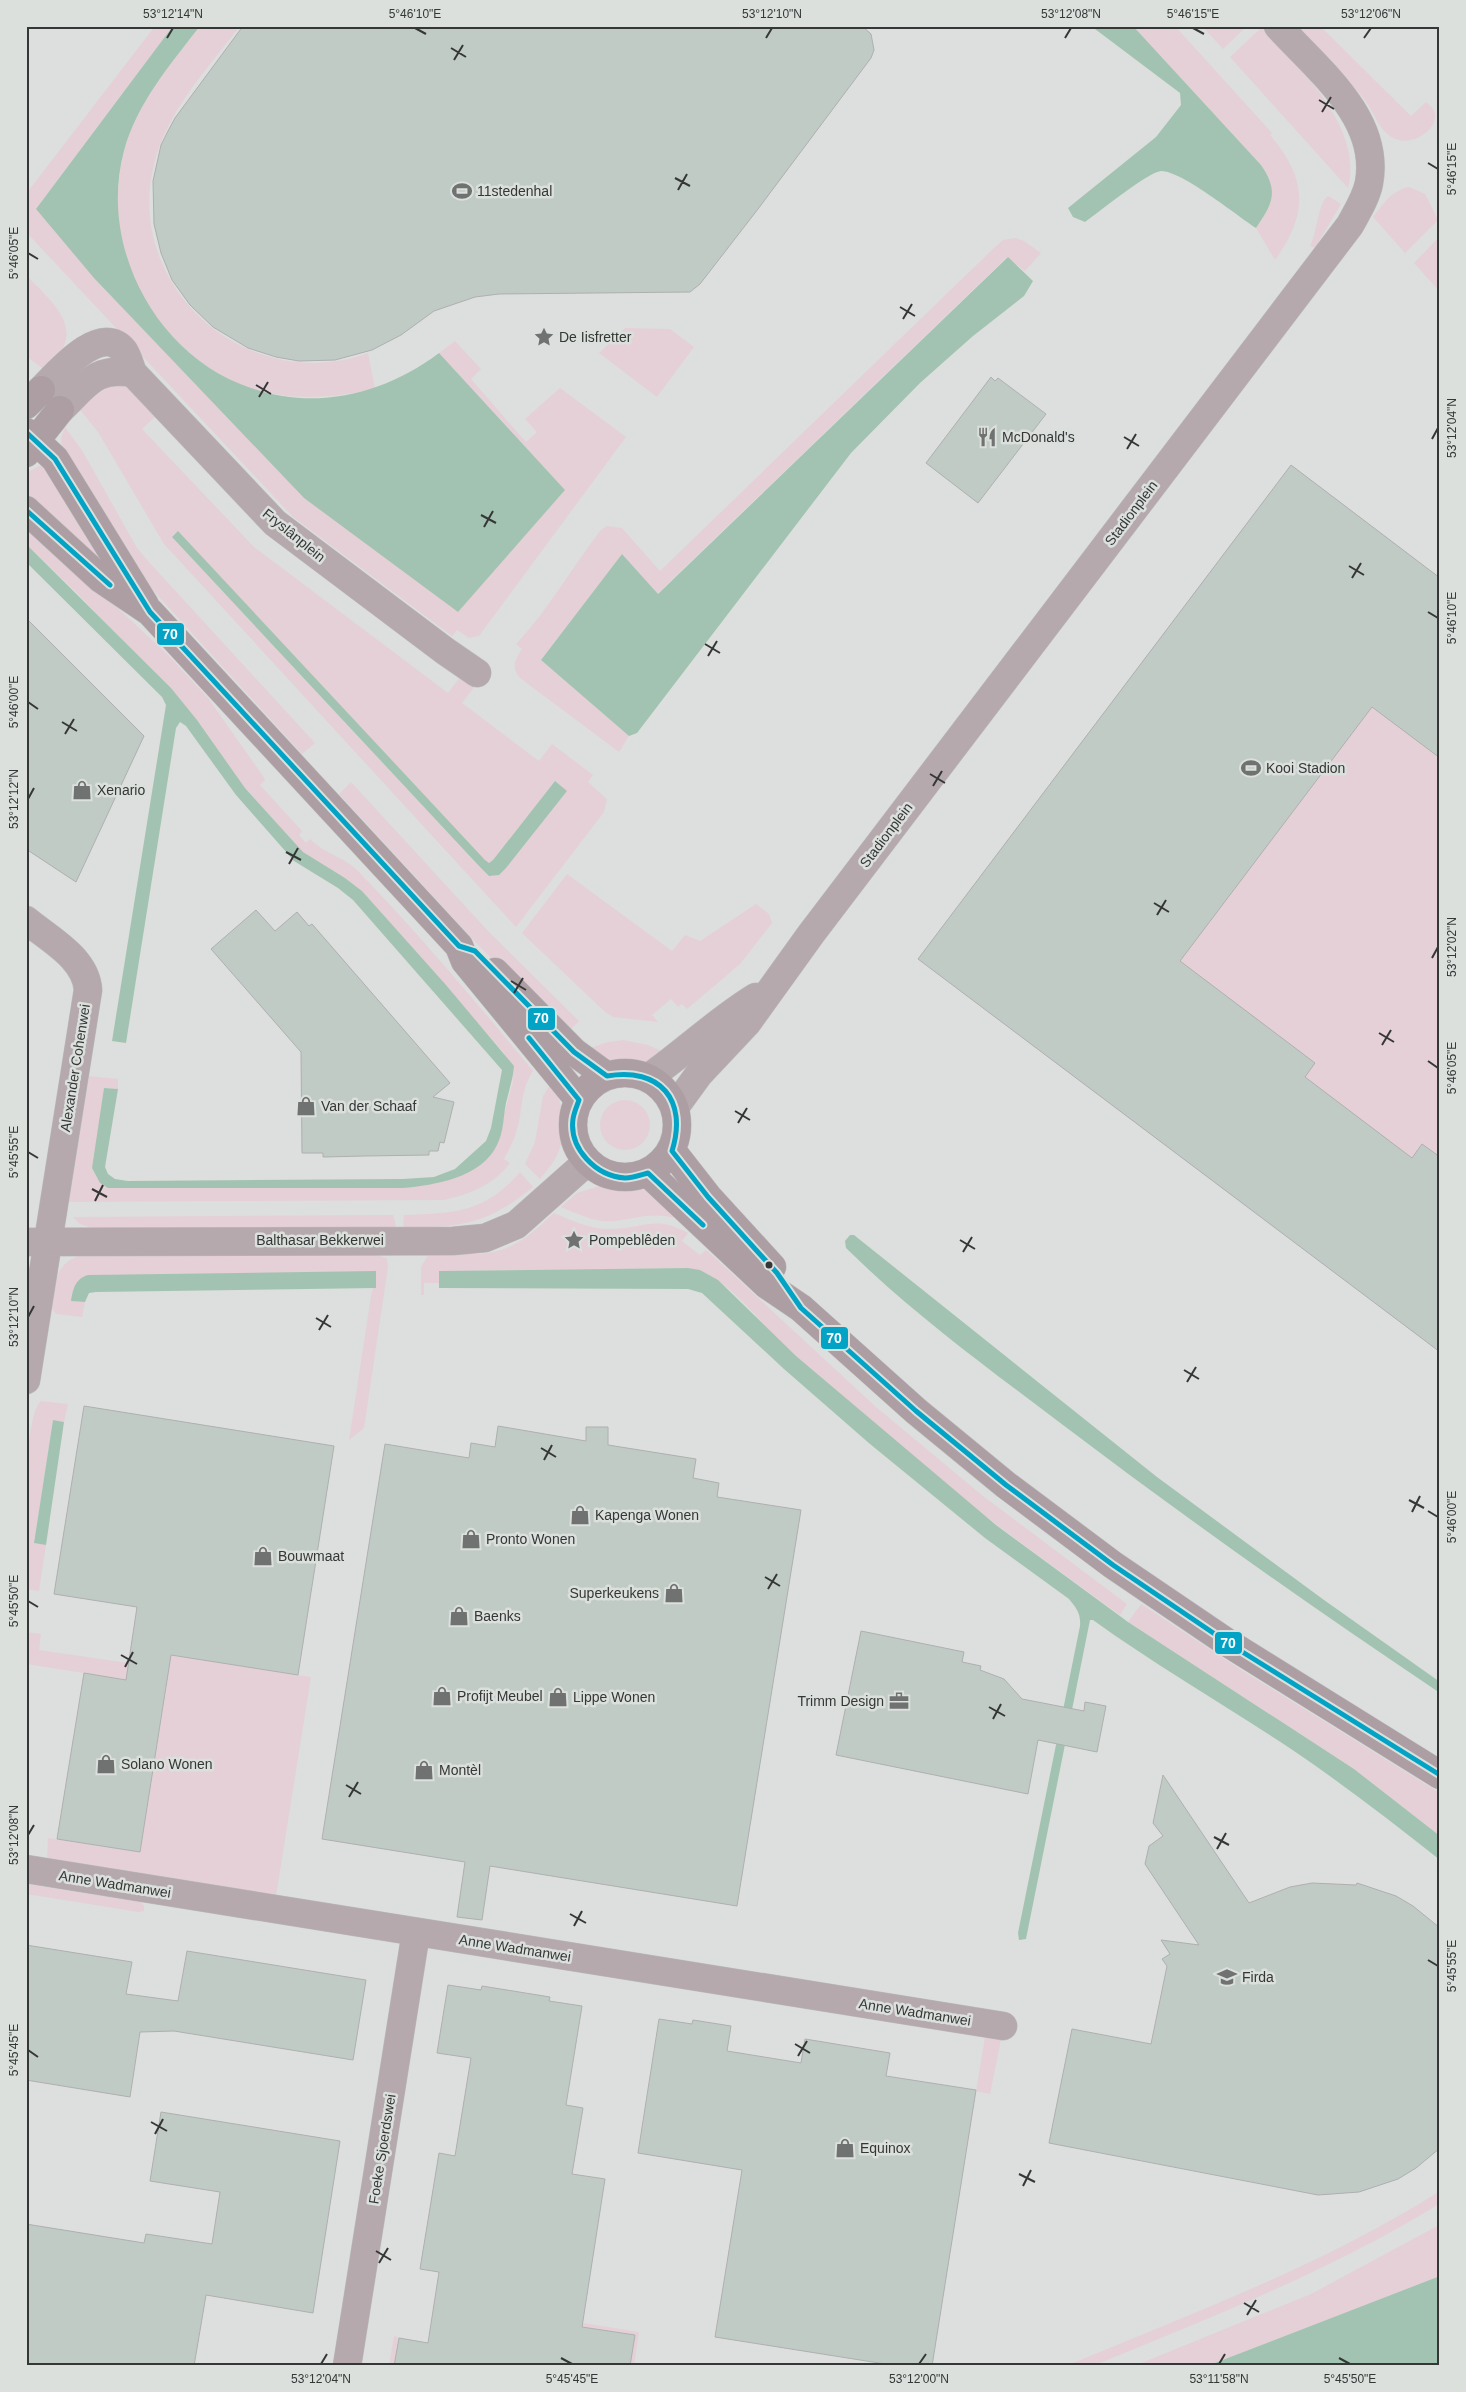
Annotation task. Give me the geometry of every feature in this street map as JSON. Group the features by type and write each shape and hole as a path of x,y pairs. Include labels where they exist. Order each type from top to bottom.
{"main road":[{"path":"60,410 30,442 55,460 150,612 459,946 465,961 579,1100"},
{"path":"26,510 102,579 150,612"},
{"path":"459,946 475,951 574,1052 607,1076"},
{"path":"628,1072 648,1078 664,1090 675,1107 678,1129 672,1151 662,1164 648,1173 627,1178 605,1174 587,1162 575,1143 573,1121 579,1100 591,1085 607,1076 628,1072"},
{"path":"672,1151 708,1197 777,1272 802,1308"},
{"path":"648,1173 767,1285 802,1308 924,1417 1006,1485 1114,1565 1228,1643 1440,1775"}],"street":[{"name":"Stadionplein","path":"675,1107 699,1074 747,1024 770,988 1334,247 1358,210 1368,184 1370,170 1370,156 1365,134 1352,109 1278,26"},
{"name":"Fryslânplein","path":"33,397 73,358 103,342 110,342 119,347 125,352 133,373 275,524 445,652 478,673"},
{"path":"60,410 102,372 118,370 133,373"},
{"name":"Alexander Cohenwei","path":"26,920 77,962 87,979 88,985 37,1242 26,1380"},
{"name":"Stadionplein","path":"648,1078 681,1055 736,1009 770,988"},
{"name":"Balthasar Bekkerwei","path":"37,1242 453,1241 485,1238 516,1225 587,1162"},
{"name":"Anne Wadmanwei","path":"26,1870 1003,2026"},
{"name":"Foeke Sjoerdswei","path":"347,2366 416,1932"}],"shaded area":[{"path":"155,26 173,26 36,209 304,498 565,490 439,353 455,341 481,369 471,379 526,442 537,432 525,419 560,388 626,437 479,636 469,638 457,630 452,636 293,517 26,232 26,194"},
{"path":"173,26 200,26 156,85 137,117 124,151 118,187 120,224 128,260 142,294 163,325 188,351 217,373 251,388 276,395 300,398 325,398 373,388 396,379 439,353 565,490 458,612 304,498 94,278 36,209"},
{"path":"200,26 240,26 178,108 160,145 154,164 149,210 158,252 177,290 205,322 240,345 280,359 323,363 368,353 375,389 328,396 298,397 267,393 231,381 194,357 177,341 162,324 137,287 124,255 119,226 119,179 124,152 129,134 145,101"},
{"path":"1091,26 1133,26 1261,165 1270,182 1272,197 1266,212 1256,228 1182,178 1161,171 1135,185 1085,222 1073,217 1068,208 1156,137 1181,105 1180,93"},
{"path":"1133,26 1175,26 1272,133 1270,135 1291,166 1297,181 1299,196 1294,227 1275,260 1256,228 1266,212 1272,197 1267,174 1261,165"},
{"path":"1202,26 1247,26 1223,49"},
{"path":"1295,26 1320,26 1411,116 1426,102 1432,107 1435,114 1431,127 1426,133 1412,140 1397,140 1390,136 1379,124 1364,99"},
{"path":"1262,27 1310,80 1338,121 1347,143 1350,165 1348,188 1230,57"},
{"path":"1409,187 1425,194 1438,220 1405,253 1373,217 1384,202 1397,191"},
{"path":"1328,196 1341,204 1315,248 1310,246 1322,205"},
{"path":"1440,236 1440,292 1414,263"},
{"path":"1015,238 1024,241 1041,253 1025,271 1007,257 657,594 622,554 541,660 629,736 619,752 520,678 515,664 522,649 516,644 539,617 601,530 607,526 622,528 660,571 994,248 1003,240"},
{"path":"1008,257 1033,281 1024,296 973,336 920,383 851,453 637,733 629,736 541,660 622,554 658,594"},
{"path":"26,275 57,309 66,331 65,343 58,356 46,371 26,356"},
{"path":"625,328 670,329 694,347 657,397 599,353"},
{"path":"116,383 127,385 158,414 142,429 254,547 448,693 461,676 475,686 462,703 539,761 552,744 593,775 588,782 607,799 604,812 516,927 164,544 98,432 77,406 94,391","holes":["178,532 489,863 493,860 555,781 566,791 518,853 489,876 172,537"]},
{"path":"65,427 83,452 137,548 315,743 302,754 140,576 62,448 61,438"},
{"path":"49,461 112,571 26,499 26,473"},
{"name":"Kooi Stadion","path":"1291,465 1440,578 1440,1352 918,959"},
{"path":"26,522 168,655 208,698 263,776 265,780 260,785 302,831 299,835 306,843 310,839 357,870 469,994 533,1071 524,1093 516,1133 504,1159 510,1163 489,1183 463,1195 444,1200 68,1202 89,1076 118,1079 118,1089 104,1088 100,1183 403,1188 480,1164 505,1111 513,1081 504,1053 362,891 303,852 245,788 197,720 77,593 26,544"},
{"path":"178,531 489,863 555,781 567,791 499,875 489,876 479,866 172,537"},
{"path":"26,544 171,688 197,720 245,788 303,852 362,891 446,985 514,1066 499,1140 490,1156 480,1165 456,1178 443,1182 403,1188 108,1188 100,1183 92,1168 104,1088 118,1089 105,1167 108,1174 115,1179 128,1181 403,1179 434,1177 455,1169 486,1141 491,1128 502,1070 353,900 338,888 294,861 236,795 186,726 180,722 176,728 126,1043 112,1041 166,705 162,697 26,562"},
{"path":"351,782 489,932 579,1021 567,1033 478,945 339,794"},
{"path":"567,874 672,951 685,935 700,941 756,904 769,914 772,923 740,964 687,1009 682,1004 678,1007 671,999 652,1015 658,1022 613,1017 605,1012 522,933"},
{"path":"623,1040 648,1045 668,1054 626,1064 609,1062 600,1058 590,1048 608,1042"},
{"path":"553,1080 561,1108 562,1139 556,1157 540,1179 525,1164 535,1142 543,1096"},
{"path":"625,1100 634,1102 645,1111 650,1125 648,1134 639,1145 625,1150 616,1148 605,1139 600,1125 602,1116 611,1105"},
{"path":"520,1172 533,1187 502,1209 488,1216 474,1221 443,1226 405,1228 403,1225 404,1215 453,1211 481,1203 507,1186"},
{"path":"599,1186 638,1188 649,1192 680,1214 676,1218 645,1216 601,1221 561,1207 577,1193"},
{"path":"554,1213 598,1228 613,1229 658,1224 677,1228 688,1233 682,1241 700,1255 706,1250 876,1407 983,1496 1127,1604 1120,1615 987,1517 901,1449 818,1377 726,1286 701,1272 688,1268 440,1271 439,1283 424,1283 424,1295 421,1295 421,1267 428,1255 485,1253 507,1248 526,1237"},
{"path":"393,1215 396,1225 394,1228 92,1228 80,1224 73,1217"},
{"path":"850,1235 854,1235 1157,1477 1324,1600 1440,1682 1440,1693 1296,1595 1202,1528 979,1362 898,1296 846,1248 845,1241"},
{"path":"378,1255 387,1259 388,1267 364,1428 349,1440 371,1296 373,1288 376,1288 88,1275 73,1289 72,1301 85,1302 82,1317 56,1314 51,1307 57,1276 65,1264 79,1256"},
{"path":"688,1268 700,1270 718,1280 796,1356 996,1525 1128,1622 1354,1769 1440,1836 1440,1860 1368,1804 1294,1751 1142,1654 1093,1620 1090,1620 1026,1939 1019,1940 1018,1933 1080,1626 1078,1612 1069,1599 985,1538 870,1444 784,1369 702,1293 688,1289 439,1288 439,1271"},
{"path":"376,1271 376,1288 96,1292 89,1293 85,1302 71,1301 77,1282 88,1275"},
{"path":"41,1401 68,1404 64,1422 53,1420 34,1543 46,1545 39,1591 26,1589 25,1520 30,1433 35,1413"},
{"path":"53,1420 64,1422 46,1545 34,1543"},
{"path":"1141,1604 1246,1673 1440,1793 1440,1836 1354,1769 1128,1622"},
{"path":"26,1632 41,1634 39,1650 128,1663 131,1649 311,1677 276,1896 47,1859 48,1838 140,1852 167,1686 26,1664"},
{"path":"26,1884 141,1902 144,1906 144,1911 139,1912 26,1894"},
{"path":"985,2037 1001,2040 990,2094 976,2091"},
{"path":"1440,2191 1439,2204 1356,2251 1313,2272 1226,2311 1093,2366 1066,2366 1209,2307 1304,2265 1396,2218"},
{"path":"1439,2225 1440,2276 1207,2366 1134,2366 1311,2294"},
{"path":"1440,2276 1440,2366 1207,2366"},
{"path":"447,2301 639,2332 634,2366 630,2366 635,2335 446,2304"},
{"path":"394,2336 398,2337 394,2366 389,2366"}],"building":[{"name":"11stedenhal","path":"243,26 862,26 871,34 874,50 871,58 758,209 700,284 690,292 499,294 475,297 434,311 401,335 372,350 335,360 299,361 276,357 248,348 213,327 190,305 172,280 161,253 154,224 153,181 161,145 175,118"},
{"path":"991,377 995,381 998,378 1046,414 978,503 926,463"},
{"name":"Kooi Stadion","path":"1291,465 1440,578 1440,758 1372,707 1180,961 1315,1063 1305,1077 1412,1158 1422,1144 1440,1157 1440,1352 918,959"},
{"path":"26,618 144,736 76,882 26,849"},
{"path":"256,910 275,931 297,912 309,926 312,924 450,1083 433,1097 454,1102 444,1143 440,1142 438,1151 429,1151 429,1155 323,1157 323,1153 302,1153 301,1052 211,949"},
{"path":"84,1406 334,1446 298,1675 171,1655 140,1852 57,1839 84,1673 126,1680 137,1607 54,1594"},
{"path":"498,1426 586,1441 586,1427 608,1427 608,1445 696,1459 693,1478 719,1483 717,1497 801,1510 737,1906 490,1866 482,1920 457,1917 465,1862 322,1839 385,1444 469,1458 471,1443 495,1447"},
{"path":"861,1631 964,1652 962,1662 981,1666 980,1670 1004,1679 1022,1699 1084,1711 1085,1702 1106,1706 1097,1752 1038,1740 1028,1794 836,1755"},
{"path":"1163,1775 1249,1903 1290,1887 1312,1883 1356,1885 1357,1883 1396,1896 1413,1906 1440,1928 1440,2148 1416,2168 1398,2179 1359,2192 1318,2195 1049,2143 1072,2029 1151,2044 1167,1966 1162,1959 1170,1954 1161,1940 1199,1945 1145,1864 1149,1846 1163,1836 1153,1823"},
{"path":"26,1945 132,1962 126,1994 178,2001 187,1951 366,1980 353,2060 174,2031 140,2032 130,2097 26,2080"},
{"path":"448,1985 481,1990 482,1986 550,1997 549,2001 582,2006 566,2105 583,2108 572,2174 605,2179 582,2327 635,2335 630,2366 394,2366 399,2338 428,2343 439,2272 420,2269 439,2153 455,2156 471,2058 437,2053"},
{"path":"659,2019 692,2024 693,2020 731,2026 727,2051 801,2063 805,2039 890,2053 886,2076 976,2090 932,2366 898,2366 715,2337 742,2170 638,2153"},
{"path":"161,2112 340,2141 313,2313 206,2295 194,2366 26,2366 26,2224 144,2243 146,2234 212,2244 220,2192 150,2181"}],"transit line":[{"name":"70","path":"26,432 55,459 150,612 459,946 475,951 574,1052 607,1076 626,1075 642,1077 655,1082 665,1091 672,1102 676,1116 676,1133 672,1151 708,1197 777,1273 801,1308 916,1411 1006,1485 1113,1565 1228,1643 1440,1775"},
{"name":"70","path":"26,510 110,585"},
{"name":"70","path":"529,1038 579,1100 573,1116 573,1130 575,1141 587,1159 604,1172 614,1176 628,1178 648,1173 703,1225"}],"place":[{"name":"11stedenhal","path":"462,191"},
{"name":"De Iisfretter","path":"544,337"},
{"name":"McDonald's","path":"987,437"},
{"name":"Kooi Stadion","path":"1251,768"},
{"name":"Xenario","path":"82,790"},
{"name":"Van der Schaaf","path":"306,1106"},
{"name":"Pompeblêden","path":"574,1240"},
{"name":"Kapenga Wonen","path":"580,1515"},
{"name":"Pronto Wonen","path":"471,1539"},
{"name":"Bouwmaat","path":"263,1556"},
{"name":"Superkeukens","path":"674,1593"},
{"name":"Baenks","path":"459,1616"},
{"name":"Profijt Meubel","path":"442,1696"},
{"name":"Lippe Wonen","path":"558,1697"},
{"name":"Trimm Design","path":"899,1701"},
{"name":"Solano Wonen","path":"106,1764"},
{"name":"Montèl","path":"424,1770"},
{"name":"Firda","path":"1227,1977"},
{"name":"Equinox","path":"845,2148"}]}
